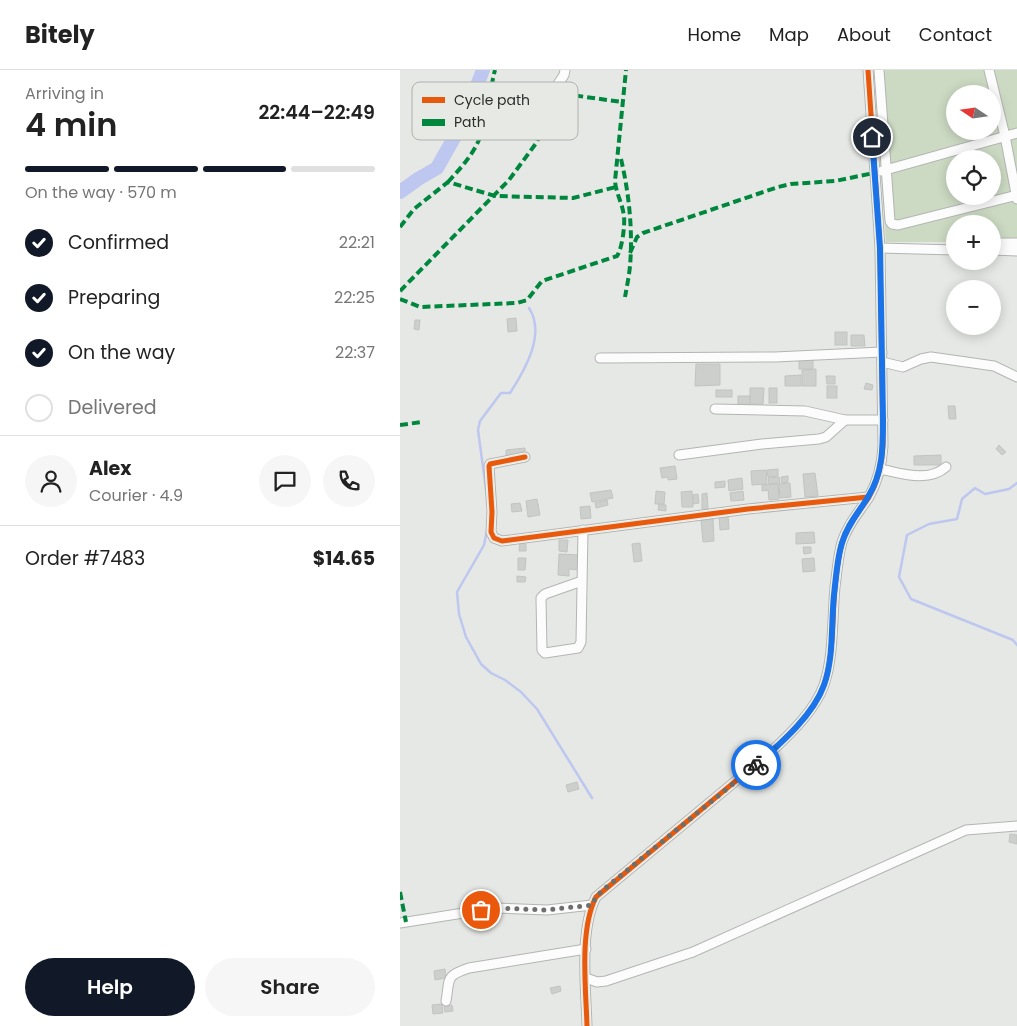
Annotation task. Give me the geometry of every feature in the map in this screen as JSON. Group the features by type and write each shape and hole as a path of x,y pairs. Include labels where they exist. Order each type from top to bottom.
{"street":[{"path":"559,82 565,70"},
{"path":"587,1026 586,949 588,925 592,905 596,897 773,750 792,731 818,698 824,686 829,661 841,544 851,521 868,497 880,469 883,446 880,248 868,70"},
{"path":"879,70 890,221 892,224 898,225 1017,197 989,70"},
{"path":"874,173 1017,133"},
{"path":"1001,243 1017,243"},
{"path":"880,248 946,250"},
{"path":"1001,250 1017,251"},
{"path":"600,358 775,357 882,352"},
{"path":"882,362 903,367 931,357 994,366 1017,377"},
{"path":"715,409 804,411 846,420 883,420"},
{"path":"679,455 762,444 819,439 826,437 846,420"},
{"path":"525,458 490,464 488,466 492,512 491,532 494,538 502,541 868,497"},
{"path":"880,469 924,476 940,473 946,467"},
{"path":"582,582 544,594 541,598 542,650 545,653 578,648 581,645 583,530"},
{"path":"586,978 597,982 606,981 693,952 966,830 1017,826"},
{"path":"400,923 495,908 547,910 592,905"},
{"path":"446,1000 450,977 454,973 469,968 586,949"}],"green space":[{"path":"874,70 1017,70 1017,242 1001,242 1001,215 946,215 946,242 886,242"}],"building":[{"path":"516,318 517,331 508,332 507,319"},
{"path":"415,320 420,320 419,330 414,329"},
{"path":"835,332 847,332 847,345 835,345"},
{"path":"851,335 864,335 865,346 851,346"},
{"path":"813,359 813,369 799,369 799,360"},
{"path":"696,364 720,364 720,385 695,386"},
{"path":"816,369 816,386 802,386 802,370"},
{"path":"801,375 801,386 785,386 785,376"},
{"path":"826,376 835,376 835,384 827,384"},
{"path":"866,383 873,385 872,390 864,389"},
{"path":"827,386 837,386 837,398 827,398"},
{"path":"750,388 764,388 763,404 750,404"},
{"path":"769,388 777,388 777,403 769,403"},
{"path":"716,390 732,390 732,397 716,397"},
{"path":"738,396 750,396 750,404 738,404"},
{"path":"948,406 955,406 956,419 949,419"},
{"path":"999,445 1006,452 1002,455 996,449"},
{"path":"525,448 525,454 506,456 506,450"},
{"path":"941,455 941,465 914,465 914,456"},
{"path":"675,466 677,479 668,480 668,477 662,478 660,468"},
{"path":"778,469 778,476 768,477 767,470"},
{"path":"766,470 767,484 752,485 751,471"},
{"path":"815,473 818,496 805,497 803,474"},
{"path":"788,476 788,482 782,483 781,477"},
{"path":"779,477 780,483 769,484 768,478"},
{"path":"742,478 743,489 729,491 728,480"},
{"path":"725,481 725,487 715,488 715,482"},
{"path":"790,483 791,497 780,498 779,484"},
{"path":"778,484 779,499 769,500 768,490 762,491 762,485"},
{"path":"611,490 613,498 592,502 590,493"},
{"path":"656,491 665,492 664,504 655,504"},
{"path":"692,491 693,507 682,507 681,492"},
{"path":"743,491 744,500 731,501 730,493"},
{"path":"707,493 708,509 702,509 702,494"},
{"path":"698,494 699,503 693,504 693,495"},
{"path":"537,499 540,515 528,517 526,501"},
{"path":"607,500 608,505 596,508 595,503"},
{"path":"520,503 522,511 512,512 511,504"},
{"path":"659,504 666,505 666,511 658,510"},
{"path":"590,506 591,518 581,519 580,507"},
{"path":"728,515 729,529 720,530 719,516"},
{"path":"713,519 714,541 703,542 701,520"},
{"path":"814,532 815,543 796,544 796,533"},
{"path":"559,540 568,540 567,552 559,551"},
{"path":"520,543 526,544 526,551 519,551"},
{"path":"640,543 642,561 634,562 632,544"},
{"path":"803,547 811,547 811,553 804,554"},
{"path":"559,554 579,555 579,570 569,569 569,576 558,575"},
{"path":"518,558 526,558 525,570 518,570"},
{"path":"814,558 815,571 803,572 802,559"},
{"path":"517,576 526,577 525,582 517,582"},
{"path":"577,782 579,789 568,792 566,785"},
{"path":"1010,834 1017,835 1017,844 1009,842"},
{"path":"445,969 446,978 435,980 434,971"},
{"path":"560,986 561,991 552,994 550,988"},
{"path":"442,1004 443,1013 433,1014 432,1005"},
{"path":"452,1005 453,1011 445,1012 444,1007"}],"waterway":[{"path":"478,82 483,70"},
{"path":"400,192 437,168 453,140"},
{"path":"487,497 478,430 480,421 501,393 510,393 522,374 532,352 535,329 534,318 529,308"},
{"path":"1017,483 1009,489 985,494 975,488 962,499 957,519 929,524 907,535 899,577 911,599 1013,640 1017,645"},
{"path":"487,530 484,545 457,592 459,614 466,637 481,664 491,673 505,680 521,692 537,709 592,798"}],"marked path":[{"path":"493,82 495,70"},
{"path":"400,299 420,307 517,303 527,300 542,281 617,256 624,231 623,212 615,181 626,70"},
{"path":"578,96 622,102"},
{"path":"448,182 468,158 479,140"},
{"path":"400,291 509,180 538,140"},
{"path":"621,159 631,226 630,266 625,297"},
{"path":"630,253 637,237 643,233 778,187 791,184 835,181 874,173"},
{"path":"400,227 414,209 448,182 495,196 573,198 616,187"},
{"path":"400,425 422,422"},
{"path":"400,892 406,922"}],"cycle path":[{"path":"587,1026 585,943 587,926 596,897 773,750 809,712 824,685 830,662 835,587 842,542 847,529 875,485 881,466 883,446 880,248 868,70"},
{"path":"525,457 490,464 489,466 492,512 491,532 494,538 502,541 748,509 868,497"}],"way so far":[{"path":"481,910 495,908 547,910 592,905 596,897 603,890 756,765"}],"route":[{"path":"756,765 786,738 810,710 824,686 829,661 841,544 851,521 873,488 882,459 880,256 872,137"}]}
